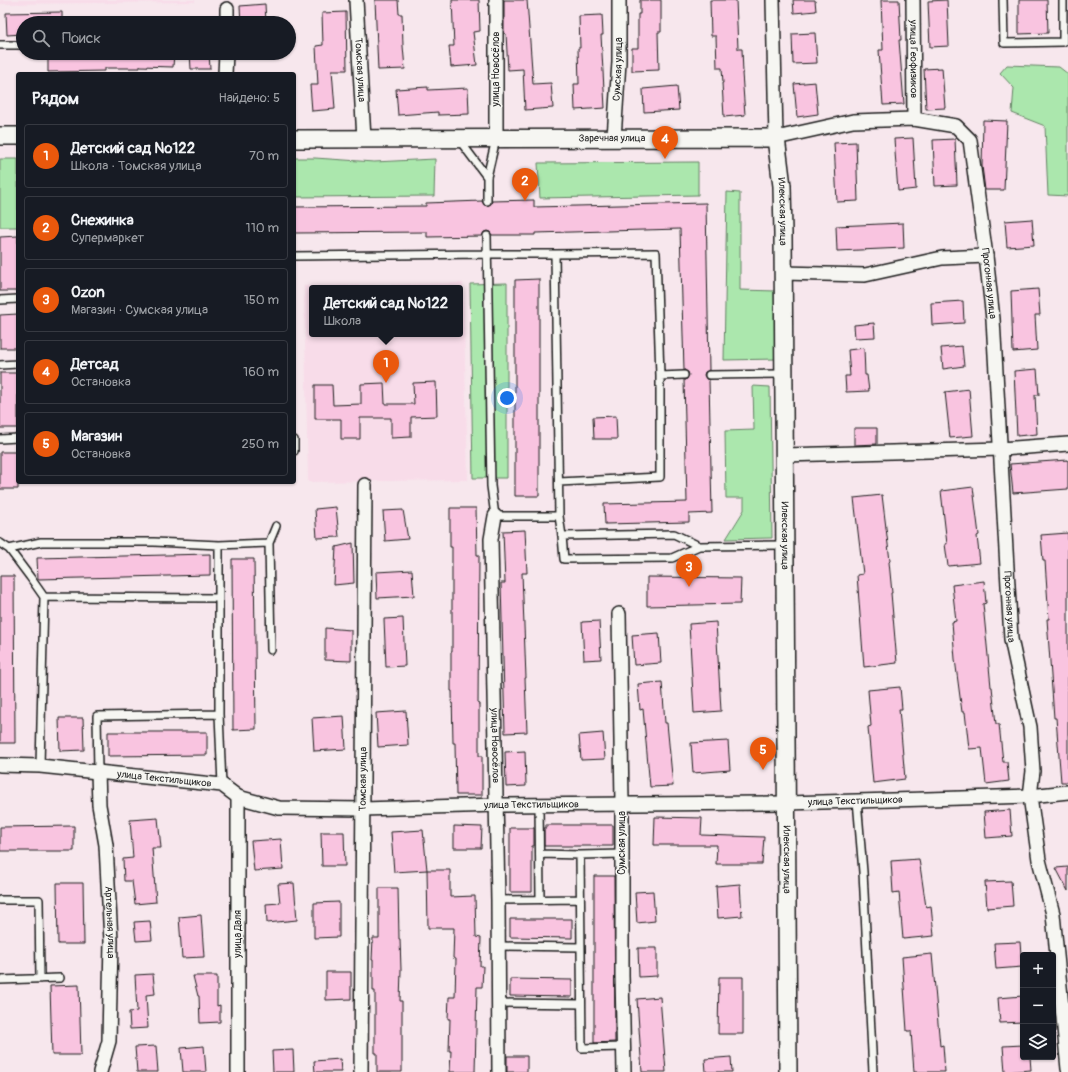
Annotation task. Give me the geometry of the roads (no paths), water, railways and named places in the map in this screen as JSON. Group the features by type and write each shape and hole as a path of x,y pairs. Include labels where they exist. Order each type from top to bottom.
{"street":[{"name":"Томская улица","path":"356,0 364,139"},
{"name":"улица Новосёлов","path":"496,0 496,139"},
{"name":"Сумская улица","path":"614,138 619,62 619,0"},
{"name":"Илекская улица","path":"773,0 776,138 783,203 788,1072"},
{"name":"улица Геофизиков","path":"913,0 914,119"},
{"path":"227,9 227,16"},
{"path":"225,72 226,60"},
{"name":"Заречная улица","path":"296,139 776,138 853,121 914,119 956,126 970,140"},
{"path":"0,136 16,136"},
{"name":"Прогонная улица","path":"970,140 993,319 1010,639 1030,728 1033,771 1030,796 1039,860 1054,914 1068,1069"},
{"path":"783,272 865,275 942,258 986,256"},
{"path":"784,455 1001,449 1068,444"},
{"name":"Томская улица","path":"361,1072 365,485"},
{"name":"улица Новосёлов","path":"496,516 491,539 497,805 499,1072"},
{"name":"Сумская улица","path":"618,614 622,803 622,975 624,1072"},
{"name":"улица Текстильщиков","path":"0,765 40,766 98,771 222,785 238,797 279,808 363,809 622,803 787,803 1030,796 1068,792"},
{"name":"Артельная улица","path":"98,771 99,805 106,845 112,941 109,1041 100,1072"},
{"name":"улица Даля","path":"238,797 238,1072"}],"lane":[{"path":"1003,0 1004,43 1064,42 1062,0"},
{"path":"0,45 16,45"},
{"path":"458,139 487,177"},
{"path":"488,201 487,177 496,139"},
{"path":"487,236 491,486 496,516 559,516"},
{"path":"296,256 656,253 660,376 660,478 559,482"},
{"path":"555,254 559,516 564,559 672,558 699,546 784,545"},
{"path":"0,300 16,299"},
{"path":"0,365 16,364"},
{"path":"709,375 783,374"},
{"path":"660,376 684,375"},
{"path":"0,439 16,438"},
{"path":"271,650 269,544 276,526"},
{"path":"562,536 674,534 699,546"},
{"path":"9,548 41,542 119,541 218,545 269,544"},
{"path":"0,543 9,548 44,597 40,766"},
{"path":"218,545 219,714 222,785"},
{"path":"44,597 219,598"},
{"path":"98,771 97,716 219,714"},
{"path":"857,800 863,872 873,1072"},
{"path":"539,805 540,899"},
{"path":"540,854 622,854"},
{"path":"580,855 582,1048 623,1047"},
{"path":"498,900 580,899"},
{"path":"0,900 39,900 40,978"},
{"path":"499,946 581,947"},
{"path":"0,980 60,978"},
{"path":"499,1003 581,1004"}],"place":[{"name":"Детсад","path":"665,159"},
{"name":"Снежинка","path":"525,201"},
{"name":"Детский сад №122","path":"386,383"},
{"name":"Ozon","path":"689,587"},
{"name":"Магазин","path":"763,770"}]}
